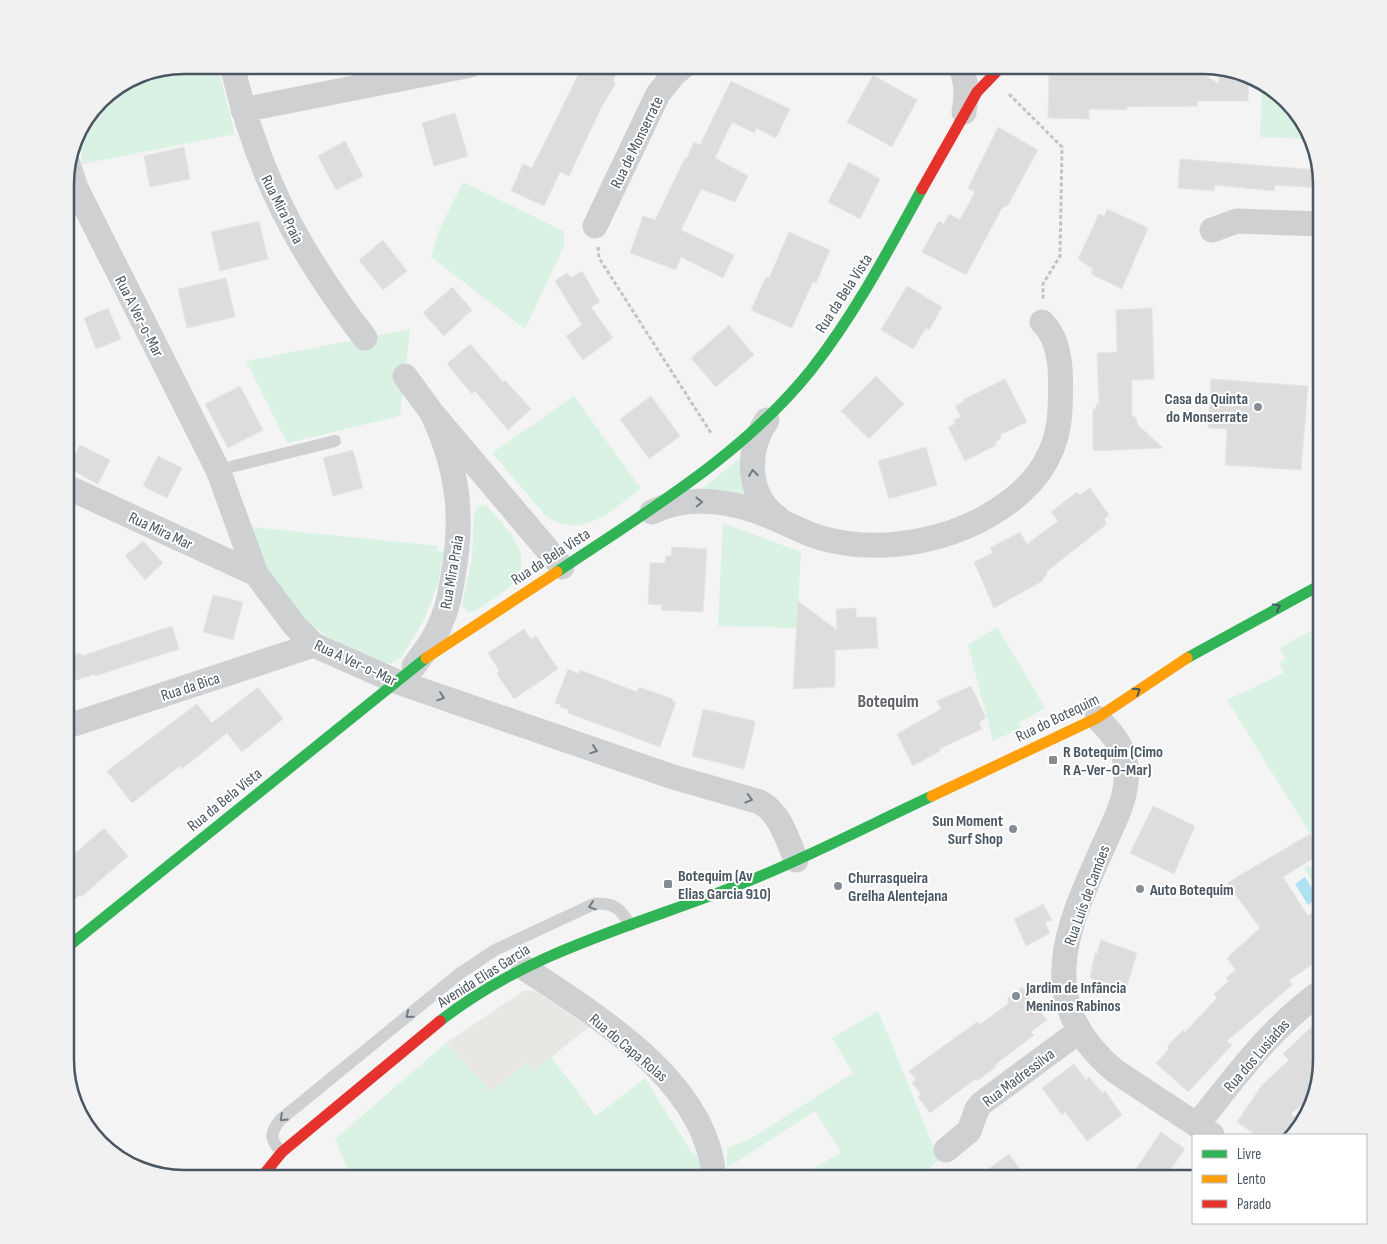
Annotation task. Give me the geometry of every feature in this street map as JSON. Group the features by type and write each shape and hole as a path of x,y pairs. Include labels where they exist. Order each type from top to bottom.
{"street":[{"name":"Rua Mira Praia","path":"234,74 243,110 259,160 282,213 325,283 364,338"},
{"path":"243,110 425,74"},
{"name":"Rua de Monserrate","path":"595,226 658,94 674,74"},
{"path":"964,74 967,94 964,112"},
{"name":"Rua da Bela Vista","path":"74,942 404,674 562,567 636,520 725,455 773,411 810,371 843,326 881,265 964,112 991,76"},
{"name":"Rua A Ver-o-Mar","path":"74,182 218,470 256,574 295,626 314,645 404,674 670,776 760,802 770,808 778,819 796,860"},
{"path":"1212,230 1237,222 1313,224"},
{"path":"636,520 671,505 688,502 723,502 759,512 821,538 850,544 881,545 914,541 945,534 970,525 992,514 1017,497 1045,465 1053,448 1059,425 1058,356 1050,330 1042,322"},
{"name":"Rua Mira Praia","path":"405,376 432,413 562,567"},
{"path":"773,411 759,431 754,447 754,478 757,492 763,503 773,514 788,525"},
{"name":"Rua Mira Praia","path":"404,674 429,645 443,620 458,548 459,512 454,472 445,441 432,413"},
{"name":"Rua Mira Mar","path":"74,490 256,574"},
{"name":"Rua do Botequim","path":"796,860 1097,718 1191,656 1313,589"},
{"name":"Rua da Bica","path":"74,724 314,645"},
{"name":"Rua Luís de Camões","path":"1097,718 1114,736 1123,754 1127,775 1120,810 1085,889 1067,945 1063,969 1064,991 1069,1012 1078,1032 1088,1046 1115,1071 1205,1130"},
{"name":"Avenida Elias Garcia","path":"267,1170 282,1152 369,1078 453,1011 523,966 565,948 730,889 796,860"},
{"name":"Rua do Capa Rolas","path":"523,966 626,1040 676,1086 694,1111 707,1139 712,1170"},
{"name":"Rua dos Lusíadas","path":"1205,1130 1253,1054 1281,1024 1313,998"},
{"name":"Rua Madressilva","path":"946,1150 969,1131 977,1109 982,1103 1078,1032"}],"lane":[{"path":"218,470 335,441"},
{"path":"282,1152 274,1145 271,1138 273,1130 280,1120 459,974 495,950 594,904 612,904 621,910 630,925"}],"path":[{"path":"991,76 1062,147 1060,256 1043,284 1042,322"},
{"path":"595,226 599,258 725,455"}],"shaded area":[{"path":"523,991 537,992 589,1027 534,1071 527,1063 491,1091 446,1043"}],"green space":[{"path":"176,74 219,74 235,134 82,164 81,144 92,122 122,92 155,77"},
{"path":"1262,90 1286,111 1295,122 1303,139 1260,137"},
{"path":"463,182 563,231 565,244 525,329 431,257 439,230"},
{"path":"410,329 400,416 287,443 246,361"},
{"path":"574,396 641,489 596,520 572,525 559,523 546,516 492,453"},
{"path":"741,457 750,498 697,493"},
{"path":"478,506 488,507 511,535 521,555 521,566 518,576 505,591 473,612 468,612 462,606 472,557 474,514"},
{"path":"723,523 801,552 797,628 718,626"},
{"path":"252,527 438,546 438,551 444,552 438,584 424,620 401,658 391,664 382,662 327,636 308,623 271,577 252,534"},
{"path":"997,627 1045,708 1019,723 1021,728 993,741 968,645"},
{"path":"1313,630 1313,839 1227,700 1284,673 1279,663 1286,659 1279,648"},
{"path":"1308,865 1313,868 1313,882 1304,868"},
{"path":"878,1011 939,1160 926,1170 812,1170 841,1152 815,1111 727,1168 727,1148 752,1138 853,1073 832,1038"},
{"path":"446,1043 491,1091 527,1063 534,1071 551,1057 596,1116 645,1078 690,1150 697,1156 702,1170 348,1170 335,1139"}],"water":[{"path":"1305,877 1313,889 1313,901 1308,905 1295,884"}],"building":[{"path":"579,74 616,74 613,81 616,83 601,108 569,176 560,172 544,206 511,191 523,164 532,168"},
{"path":"1049,74 1203,74 1219,84 1219,75 1232,77 1249,83 1248,101 1198,101 1198,106 1127,107 1127,110 1089,109 1089,119 1048,118"},
{"path":"873,75 917,100 892,147 847,122"},
{"path":"731,81 790,109 776,138 756,128 754,133 732,122 715,158 748,176 735,202 701,189 681,230 734,255 723,278 681,257 676,270 630,253 643,216 655,220 694,142 700,145"},
{"path":"455,113 468,156 434,166 422,123"},
{"path":"998,127 1038,150 1008,205 1002,208 966,275 922,252 939,221 944,224 949,214 960,220 975,192 968,188"},
{"path":"345,141 363,176 336,190 318,156"},
{"path":"184,147 190,179 150,187 144,156"},
{"path":"1180,159 1312,169 1313,176 1313,187 1275,185 1274,191 1215,185 1214,191 1178,188"},
{"path":"849,162 880,179 860,219 828,202"},
{"path":"1107,209 1148,228 1122,289 1091,274 1093,269 1078,259 1099,214 1104,216"},
{"path":"259,221 268,259 220,271 211,232"},
{"path":"789,232 830,250 816,283 813,281 792,328 751,310 766,277 769,278"},
{"path":"383,240 407,271 383,290 359,260"},
{"path":"582,271 600,302 591,307 613,338 583,360 566,336 582,325 555,281 567,273 571,278"},
{"path":"226,278 235,317 187,328 178,289"},
{"path":"907,286 942,307 929,330 926,328 913,349 881,330"},
{"path":"452,287 472,310 444,336 423,313"},
{"path":"108,308 121,339 96,349 84,318"},
{"path":"1152,308 1154,379 1132,380 1132,415 1137,419 1137,424 1163,448 1093,451 1093,409 1096,409 1096,404 1099,404 1097,353 1117,352 1116,310"},
{"path":"729,325 754,355 716,387 691,358"},
{"path":"470,344 503,382 505,380 531,409 508,430 475,391 472,394 447,364"},
{"path":"876,376 904,404 869,439 841,411"},
{"path":"1005,379 1027,422 1000,435 1001,438 995,442 996,445 965,461 948,427 955,424 954,420 961,417 955,406"},
{"name":"Casa da Quinta do Monserrate","path":"1211,379 1308,386 1301,470 1225,465 1227,429 1208,428"},
{"path":"240,386 263,430 228,448 205,404"},
{"path":"651,396 680,436 649,459 620,419"},
{"path":"80,445 110,460 98,484 74,471 74,456"},
{"path":"926,447 937,485 889,499 878,461"},
{"path":"353,450 363,488 333,496 323,458"},
{"path":"158,456 182,468 167,498 143,486"},
{"path":"1090,488 1109,515 1104,519 1107,524 1046,572 1047,575 1043,578 1044,580 994,608 974,562 993,553 990,548 1020,532 1027,544 1058,521 1051,512 1077,492 1080,495"},
{"path":"143,541 163,563 145,580 125,556"},
{"path":"672,547 707,549 703,612 661,610 662,605 648,604 650,563 665,563 666,556 671,556"},
{"path":"213,595 243,602 233,640 203,632"},
{"path":"798,601 837,630 836,609 856,608 856,617 876,617 878,648 835,650 835,687 793,689"},
{"path":"172,626 179,649 74,681 74,655 81,653 82,656"},
{"path":"524,629 531,639 536,636 558,669 514,699 497,674 499,670 488,653"},
{"path":"568,669 579,674 580,670 637,692 639,687 673,699 672,701 676,702 660,747 568,713 569,710 555,703"},
{"path":"971,686 986,718 979,722 982,729 939,749 940,751 913,766 897,734 941,709 937,701"},
{"path":"258,687 283,719 242,752 227,733 182,769 180,766 132,803 107,771 197,704 212,723"},
{"path":"703,709 754,721 755,724 744,769 692,756"},
{"path":"1153,806 1195,826 1174,874 1130,853"},
{"path":"104,828 128,856 81,897 80,895 74,900 74,854"},
{"path":"1310,834 1313,839 1313,859 1283,877 1308,916 1313,912 1313,964 1289,980 1292,985 1227,1041 1232,1045 1188,1092 1156,1063 1169,1049 1167,1047 1175,1038 1183,1030 1185,1032 1217,998 1214,994 1229,981 1226,978 1236,970 1227,958 1260,928 1227,883"},
{"path":"1043,904 1052,920 1045,923 1050,933 1026,946 1014,919"},
{"path":"1101,940 1137,953 1126,989 1090,978 1095,953 1097,954"},
{"path":"1022,987 1047,1020 1031,1032 1034,1035 995,1065 996,1067 977,1081 975,1079 930,1113 918,1097 921,1094 912,1083 916,1080 909,1071 977,1022 979,1025 1009,1003 1007,999"},
{"path":"1313,1026 1313,1068 1311,1082 1306,1100 1291,1114 1297,1118 1295,1122 1285,1134 1255,1134 1237,1122 1262,1085 1289,1060 1283,1054"},
{"path":"1074,1064 1086,1080 1089,1077 1102,1093 1105,1091 1122,1115 1087,1141 1065,1112 1062,1115 1042,1088"},
{"path":"1161,1132 1185,1149 1170,1170 1135,1170"},
{"path":"1009,1154 1021,1170 987,1170"}],"traffic: fast":[{"path":"557,572 692,480 755,429 784,401 811,370 842,327 870,282 922,189"},
{"path":"1187,658 1313,589"},
{"path":"74,942 426,658"},
{"path":"440,1021 477,995 555,954 763,875 932,796"}],"traffic: slow":[{"path":"426,658 557,572"},
{"path":"932,796 1097,718 1187,658"}],"traffic: jam":[{"path":"922,189 977,92 994,74"},
{"path":"267,1170 282,1152 440,1021"}],"place":[{"name":"Casa da Quinta do Monserrate","path":"1258,407"},
{"name":"R Botequim (Cimo R A-Ver-O-Mar)","path":"1053,760"},
{"name":"Sun Moment Surf Shop","path":"1013,829"},
{"name":"Botequim (Av Elias Garcia 910)","path":"668,884"},
{"name":"Churrasqueira Grelha Alentejana","path":"838,886"},
{"name":"Auto Botequim","path":"1140,889"},
{"name":"Jardim de Infância Meninos Rabinos","path":"1016,996"}],"district":[{"name":"Botequim","path":"888,701"}]}
